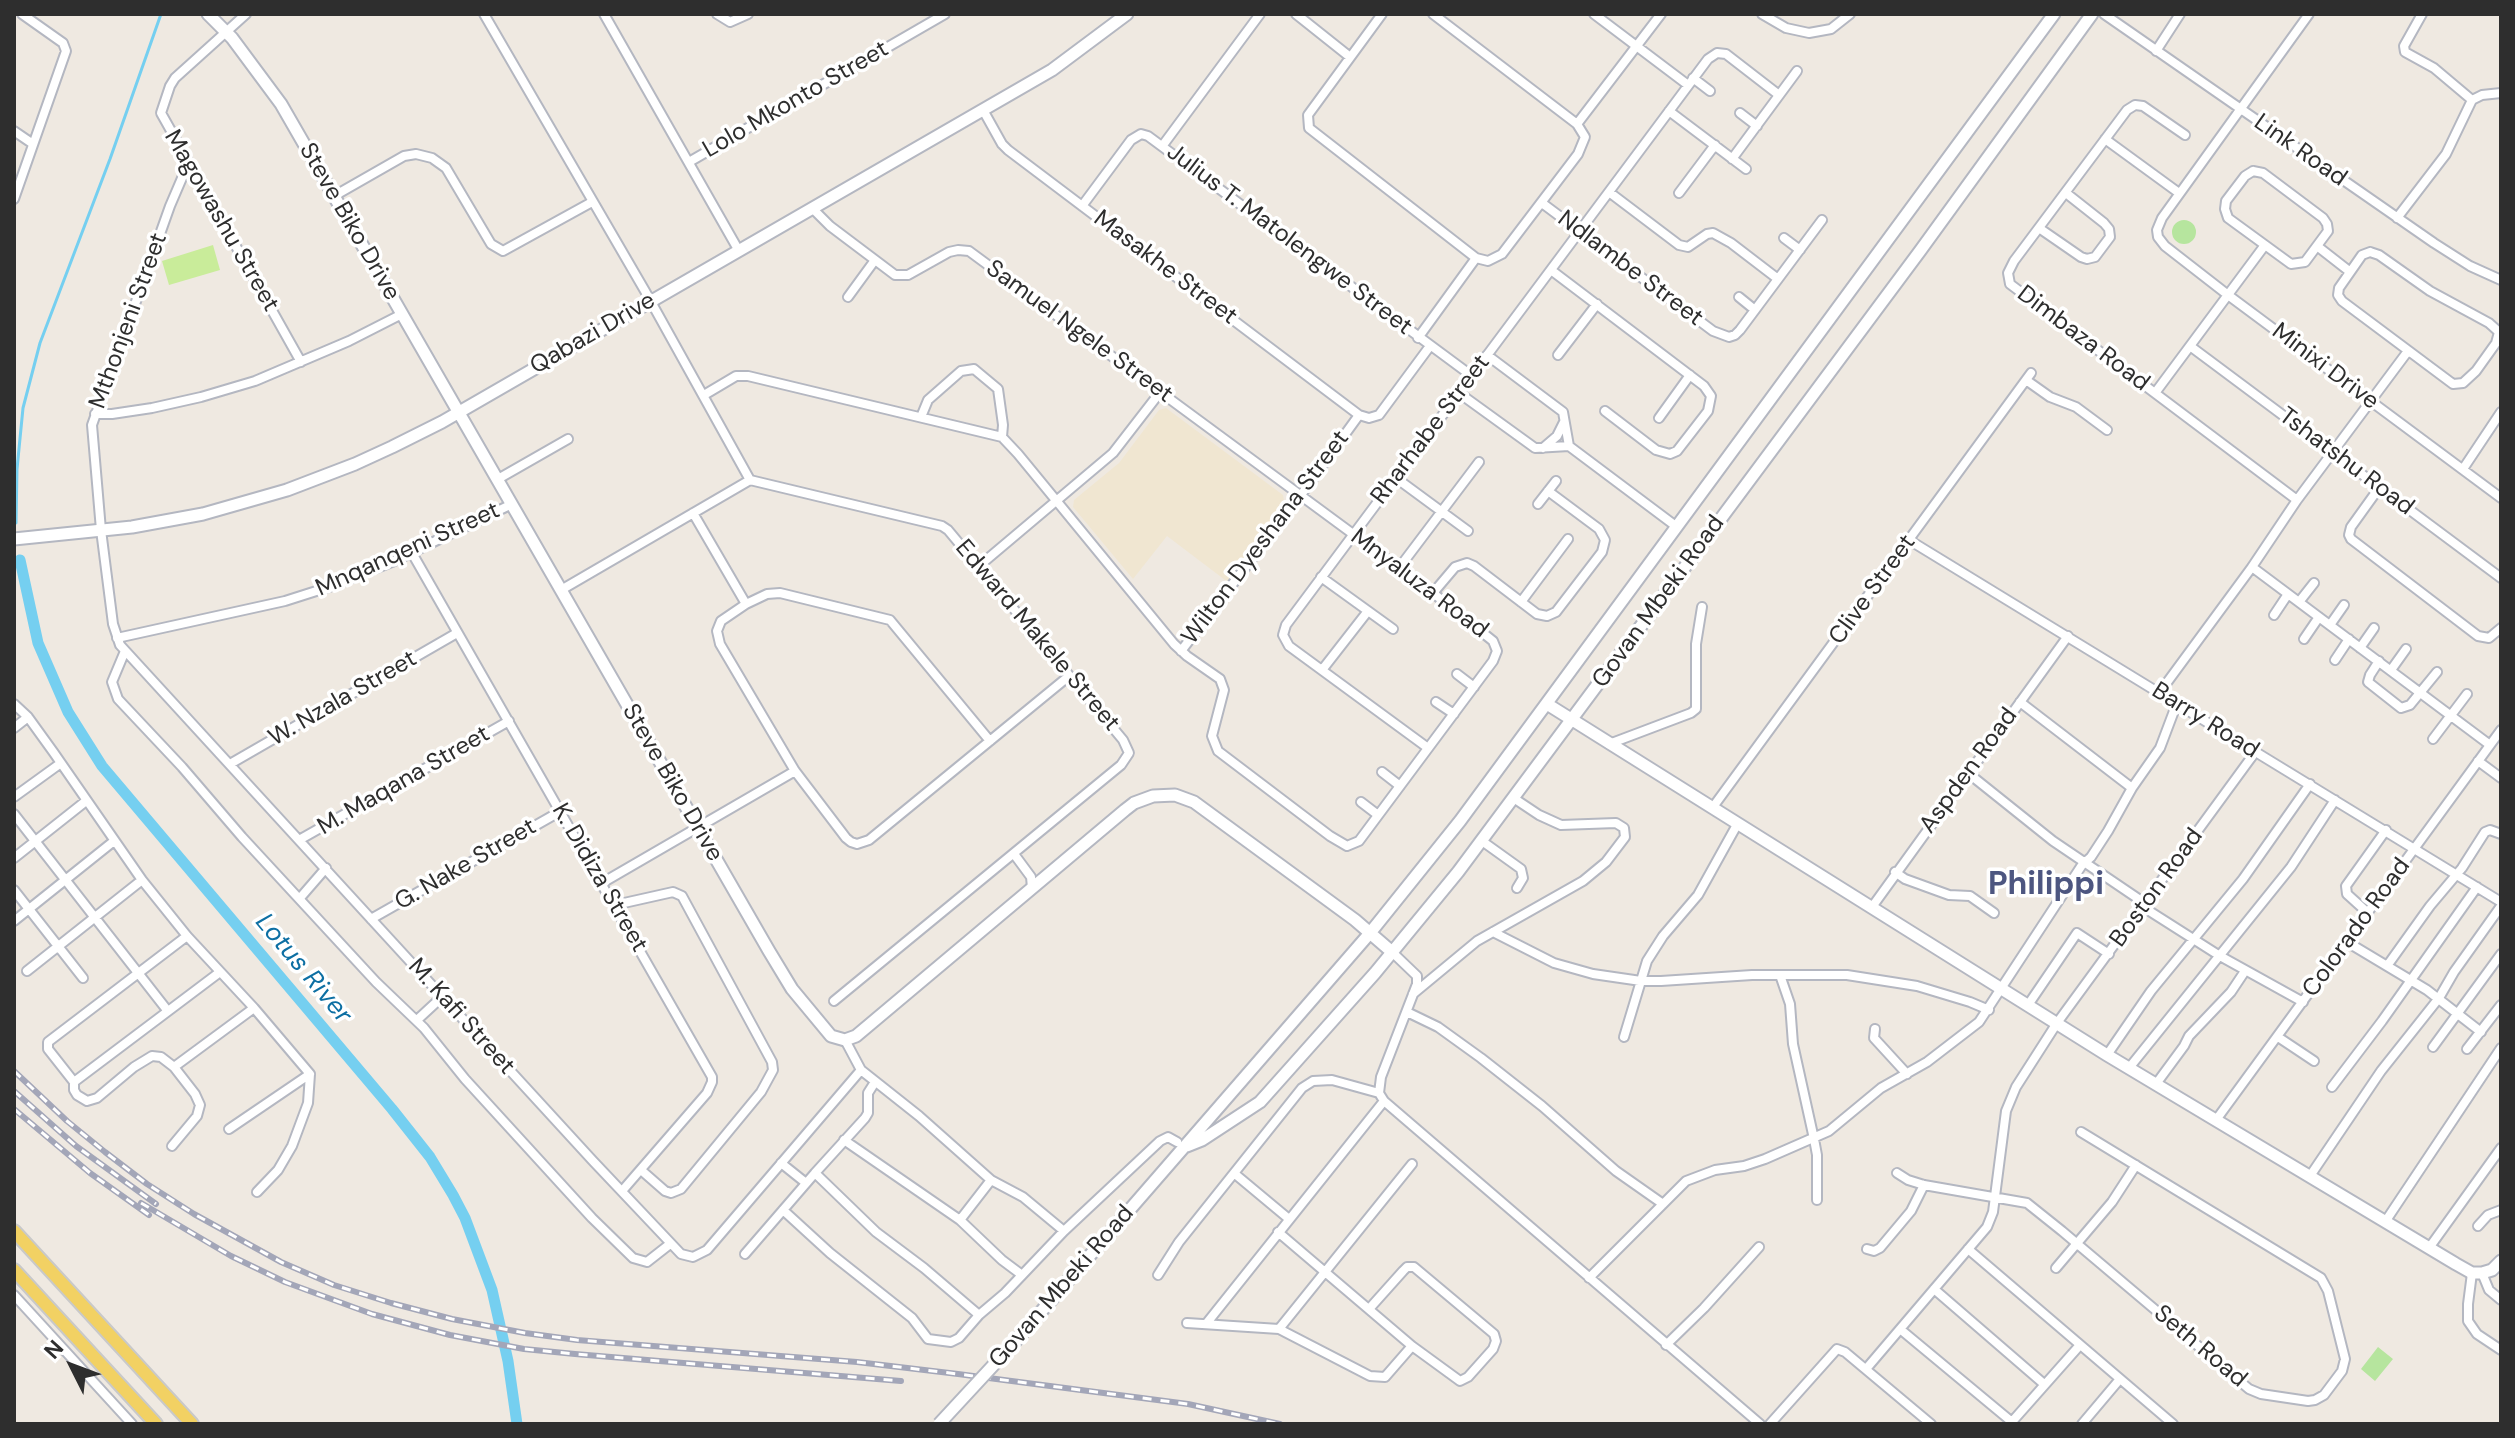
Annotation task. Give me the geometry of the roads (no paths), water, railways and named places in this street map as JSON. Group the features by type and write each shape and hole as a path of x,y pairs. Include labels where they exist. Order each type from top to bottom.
{"main road":[{"name":"Steve Biko Drive","path":"208,14 226,32 281,104 792,989 831,1036 845,1040"},
{"name":"Govan Mbeki Road","path":"939,1424 1013,1344 1180,1145 1370,933 1460,821 2054,14"},
{"name":"Govan Mbeki Road","path":"1180,1145 1202,1140 1260,1102 1392,952 1482,841 2092,14"},
{"name":"Qabazi Drive","path":"14,539 132,527 203,514 287,490 355,464 459,411 1052,70 1118,17"},
{"path":"1547,704 2107,1055 2429,1248 2477,1273 2492,1270 2501,1261"},
{"path":"845,1040 867,1027 1035,881 1134,803 1163,794 1194,802 1392,952"},
{"path":"14,1231 192,1424"},
{"path":"14,1270 156,1424"}],"street":[{"path":"14,199 66,51 63,43 22,14"},
{"name":"Magowashu Street","path":"246,14 175,78 162,108 162,118 301,362"},
{"path":"484,14 750,480 561,590"},
{"path":"604,14 739,251"},
{"path":"717,14 730,22 748,14"},
{"name":"Lolo Mkonto Street","path":"689,162 945,14"},
{"path":"1163,145 1260,14"},
{"path":"1296,14 1350,57"},
{"path":"1382,14 1308,115 1309,128 1476,258 1488,261 1502,254 1542,203 1584,144 1585,137 1577,124 1433,14"},
{"path":"1594,14 1636,46 1710,91"},
{"path":"1577,124 1661,14"},
{"path":"1762,14 1786,28 1809,33 1831,29 1850,14"},
{"name":"Link Road","path":"2104,14 2459,260 2501,280"},
{"path":"2156,51 2180,14"},
{"path":"2105,139 2179,193 2309,14"},
{"path":"2422,14 2404,46 2405,52 2434,68 2472,100"},
{"name":"Rharhabe Street","path":"1428,748 1289,646 1283,635 1286,625 1712,55 1726,54 1779,95"},
{"path":"1732,159 1797,71"},
{"path":"2397,218 2446,154 2472,100 2482,95 2501,93"},
{"name":"Dimbaza Road","path":"2185,135 2143,106 2135,105 2127,110 2010,266 2010,284 2297,500"},
{"name":"Masakhe Street","path":"983,110 1008,150 1359,415"},
{"path":"1669,111 1746,169"},
{"path":"1740,113 1757,126"},
{"path":"14,131 33,144"},
{"name":"Julius T. Matolengwe Street","path":"1082,206 1136,136 1144,134 1163,145 1472,376"},
{"path":"1679,193 1715,145"},
{"path":"334,196 404,156 416,154 432,158 446,168 491,244 503,251 592,202"},
{"name":"Mthonjeni Street","path":"101,530 91,435 95,414 174,194 188,164"},
{"path":"2253,171 2263,173 2327,224 2328,231 2305,262 2291,264 2265,245 2228,218 2225,209 2226,201 2245,176 2253,171"},
{"path":"1609,192 1679,245 1688,247 1713,233 1778,279"},
{"path":"2039,228 2087,259 2095,257 2103,247 2110,237 2109,229 2066,193"},
{"name":"Minixi Drive","path":"2179,193 2157,230 2165,246 2501,498"},
{"name":"Ndlambe Street","path":"1542,203 1721,335 1729,337 1735,335 1755,310 1822,220"},
{"name":"Samuel Ngele Street","path":"812,208 830,226 891,272 901,276 949,252 969,251 1301,495"},
{"path":"1784,238 1800,250"},
{"path":"2155,393 2265,245"},
{"path":"2317,246 2349,271"},
{"path":"2370,252 2379,255 2430,291 2489,323 2500,332 2496,343 2476,371 2463,383 2453,384 2342,301 2338,295 2339,288 2349,271 2362,255 2370,252"},
{"path":"1418,338 1476,258"},
{"path":"848,297 875,260"},
{"path":"1551,270 1690,375 1709,391 1711,403 1677,451 1670,454 1656,450 1605,411"},
{"name":"Ndlambe Street","path":"1739,297 1755,310"},
{"path":"1558,355 1597,304"},
{"path":"95,414 126,412 201,397 255,381 402,314"},
{"path":"1359,415 1373,418 1379,415 1430,346"},
{"name":"Tshatshu Road","path":"2190,346 2501,578"},
{"path":"2160,692 2408,351"},
{"path":"1487,355 1561,409 1569,446"},
{"path":"704,395 742,375 1002,437 998,389 974,369 961,371 928,400 921,417"},
{"path":"1659,418 1690,375"},
{"name":"Clive Street","path":"1713,807 2028,376 2050,397 2076,407 2107,430"},
{"path":"979,566 1113,453 1161,391"},
{"path":"1459,393 1535,448 1569,446 1677,527"},
{"path":"2463,469 2501,412"},
{"name":"Wilton Dyeshana Street","path":"1002,437 1181,651 1359,415"},
{"path":"1542,449 1557,436 1565,417"},
{"path":"498,479 568,439"},
{"path":"1399,568 1479,462"},
{"path":"1396,478 1468,531"},
{"name":"Edward Makele Street","path":"750,480 942,526 953,534 1127,745 1128,755 1121,765 1014,854"},
{"path":"1538,504 1556,481"},
{"path":"2379,488 2351,527 2351,539 2478,636 2489,638 2501,628"},
{"path":"1433,593 1455,567 1467,563 1537,614 1552,615 1604,546 1603,534 1599,529 1548,491"},
{"name":"Mnyaluza Road","path":"1181,651 1216,674 1223,685 1212,736 1224,757 1347,846 1359,841 1493,661 1497,651 1495,644 1433,593 1301,495"},
{"name":"Mnqanqeni Street","path":"117,638 285,601 332,586 412,553 512,504"},
{"path":"693,513 746,604"},
{"name":"M. Kafi Street","path":"101,530 113,624 125,651 670,1244"},
{"path":"1521,602 1568,539"},
{"name":"Barry Road","path":"1909,540 2386,830 2501,904"},
{"name":"K. Didiza Street","path":"412,553 712,1077 707,1093 622,1191"},
{"path":"2252,567 2490,745"},
{"path":"1321,577 1393,629"},
{"path":"2299,602 2314,583"},
{"path":"990,741 890,620 780,593 767,594 721,621 718,637 795,771 846,838 857,844 869,840 990,741 1069,676"},
{"path":"2274,615 2288,594"},
{"path":"2330,625 2344,605"},
{"path":"1609,744 1695,711 1696,644 1702,607"},
{"path":"1322,670 1368,611"},
{"path":"2304,639 2319,617"},
{"path":"2360,648 2374,628"},
{"name":"W. Nzala Street","path":"230,764 457,633"},
{"name":"Aspden Road","path":"1872,907 2068,636"},
{"path":"2335,660 2349,639"},
{"path":"2391,670 2406,649"},
{"path":"125,651 112,682 123,708 171,756 376,982 417,1020 465,1079 592,1218 633,1258 647,1262 670,1244 681,1254 693,1257 707,1250 861,1070"},
{"path":"2379,661 2368,682 2398,707 2407,707 2437,672"},
{"name":"Mnyaluza Road","path":"1457,674 1474,687"},
{"path":"2433,739 2467,694"},
{"path":"1436,702 1454,714"},
{"path":"2020,702 2132,788"},
{"path":"1589,1278 1686,1181 1700,1174 1744,1166 1814,1139 1839,1124 1881,1088 1968,1032 1989,1010 2085,861 2108,831 2132,788 2160,748 2177,703"},
{"path":"14,704 28,717 142,880 187,936 310,1074 308,1103 292,1146 278,1170 257,1192"},
{"path":"14,728 28,717"},
{"name":"M. Maqana Street","path":"299,840 509,721"},
{"name":"Colorado Road","path":"2216,1120 2500,734"},
{"name":"Boston Road","path":"1866,1369 1991,1220 2010,1099 2057,1023 2256,751"},
{"path":"2478,761 2501,778"},
{"path":"14,797 61,763"},
{"path":"602,883 795,771"},
{"path":"1382,772 1400,786"},
{"path":"1968,773 2053,841 2144,906 2220,956 2303,1002"},
{"path":"2107,1055 2141,1003 2243,879 2310,784"},
{"path":"1413,994 1461,953 1596,871 1623,842 1626,831 1621,825 1607,822 1561,825 1515,799"},
{"path":"2129,1068 2291,867 2335,800"},
{"path":"14,858 86,801"},
{"path":"1361,802 1378,815"},
{"name":"G. Nake Street","path":"371,919 561,811"},
{"path":"14,814 167,1010"},
{"path":"1624,1037 1654,950 1698,895 1738,823"},
{"path":"2368,913 2347,894 2346,886 2386,830"},
{"path":"2387,966 2430,906 2457,875 2485,832 2490,830 2501,834"},
{"path":"14,921 114,841"},
{"path":"1482,841 1521,869 1523,878 1517,888"},
{"path":"834,1001 1014,854 1035,881"},
{"path":"300,898 326,868"},
{"path":"1895,872 1905,879 1949,895 1970,896 1994,913"},
{"path":"27,971 142,880"},
{"path":"2332,1087 2477,887"},
{"path":"14,890 83,978"},
{"path":"615,905 673,892 682,896 770,1055 773,1070 761,1092 681,1189 671,1193 665,1191 641,1170"},
{"path":"2310,1176 2378,1074 2439,998 2501,904"},
{"path":"1493,932 1570,968 1593,974 1641,981 1835,974 1898,982 1989,1010"},
{"path":"2028,1005 2077,933 2109,954"},
{"path":"172,1146 197,1116 200,1105 174,1067 157,1056 148,1057 92,1101 82,1100 74,1090 74,1082 47,1044 187,936"},
{"path":"2347,942 2439,998 2481,1032"},
{"path":"1206,1324 1382,1097 1381,1077 1407,1012 1417,976 1392,952"},
{"path":"2433,1047 2501,954"},
{"path":"2156,1084 2189,1036 2231,992 2245,971"},
{"path":"74,1082 220,972"},
{"path":"1780,975 1790,1004 1793,1044 1817,1155 1817,1200"},
{"path":"417,1020 443,996"},
{"path":"2467,1049 2501,1005"},
{"path":"174,1067 254,1008"},
{"path":"1407,1012 1438,1027 1481,1058 1616,1171 1663,1204"},
{"path":"1875,1029 1874,1038 1907,1074"},
{"path":"2278,1037 2314,1061"},
{"path":"845,1040 861,1070 991,1180 1023,1197 1064,1231"},
{"path":"2385,1222 2501,1048"},
{"path":"229,1129 310,1074"},
{"path":"1158,1275 1188,1231 1298,1091 1307,1084 1332,1080 1382,1097 1760,1424"},
{"path":"745,1254 868,1113 868,1093 875,1082"},
{"name":"Seth Road","path":"1897,1173 1924,1185 2032,1206 2249,1389 2261,1394 2308,1401 2328,1391 2342,1371 2345,1359 2328,1291 2321,1278 2081,1132"},
{"path":"783,1210 912,1318 928,1339 951,1342 959,1338 1064,1231 1160,1141 1168,1137 1180,1145"},
{"path":"844,1140 960,1220 1022,1275"},
{"path":"2429,1248 2501,1148"},
{"path":"781,1163 806,1183"},
{"path":"1279,1329 1412,1164"},
{"path":"2056,1268 2112,1202 2136,1165"},
{"path":"815,1173 876,1232 979,1315"},
{"path":"1235,1174 1289,1219"},
{"path":"960,1220 991,1180"},
{"path":"1867,1249 1874,1251 1880,1248 1911,1211 1924,1185"},
{"path":"2478,1226 2488,1215 2501,1210"},
{"path":"1278,1232 1412,1346 1460,1381 1468,1377 1493,1349 1496,1341 1494,1334 1414,1267 1407,1267 1369,1309"},
{"path":"1666,1345 1713,1299 1759,1247"},
{"path":"1968,1249 2173,1424"},
{"path":"2477,1273 2501,1300"},
{"path":"2477,1273 2468,1304 2468,1321 2477,1334 2501,1350"},
{"path":"1934,1289 2044,1384"},
{"path":"14,1295 132,1424"},
{"path":"1187,1323 1279,1329 1376,1378 1385,1377 1412,1346"},
{"path":"1900,1329 2011,1423 2080,1345"},
{"path":"1770,1424 1837,1349 1845,1352 1931,1424"},
{"path":"2086,1422 2120,1379"}],"waterway":[{"path":"16,523 23,408 40,343 161,14"},
{"name":"Lotus River","path":"20,560 38,643 68,712 102,766 392,1109 430,1157 453,1195 492,1290 508,1361 517,1424"}],"railway":[{"path":"14,1071 105,1152 194,1214 281,1262 334,1285 391,1303 525,1333 577,1340 857,1362 958,1374 1188,1404 1280,1424"},
{"path":"14,1091 76,1146 156,1204"},
{"path":"14,1109 90,1173 149,1215"},
{"path":"141,1203 231,1256 285,1282 372,1314 450,1335 524,1349 901,1381"}],"district":[{"name":"Philippi","path":"2046,886"}]}
